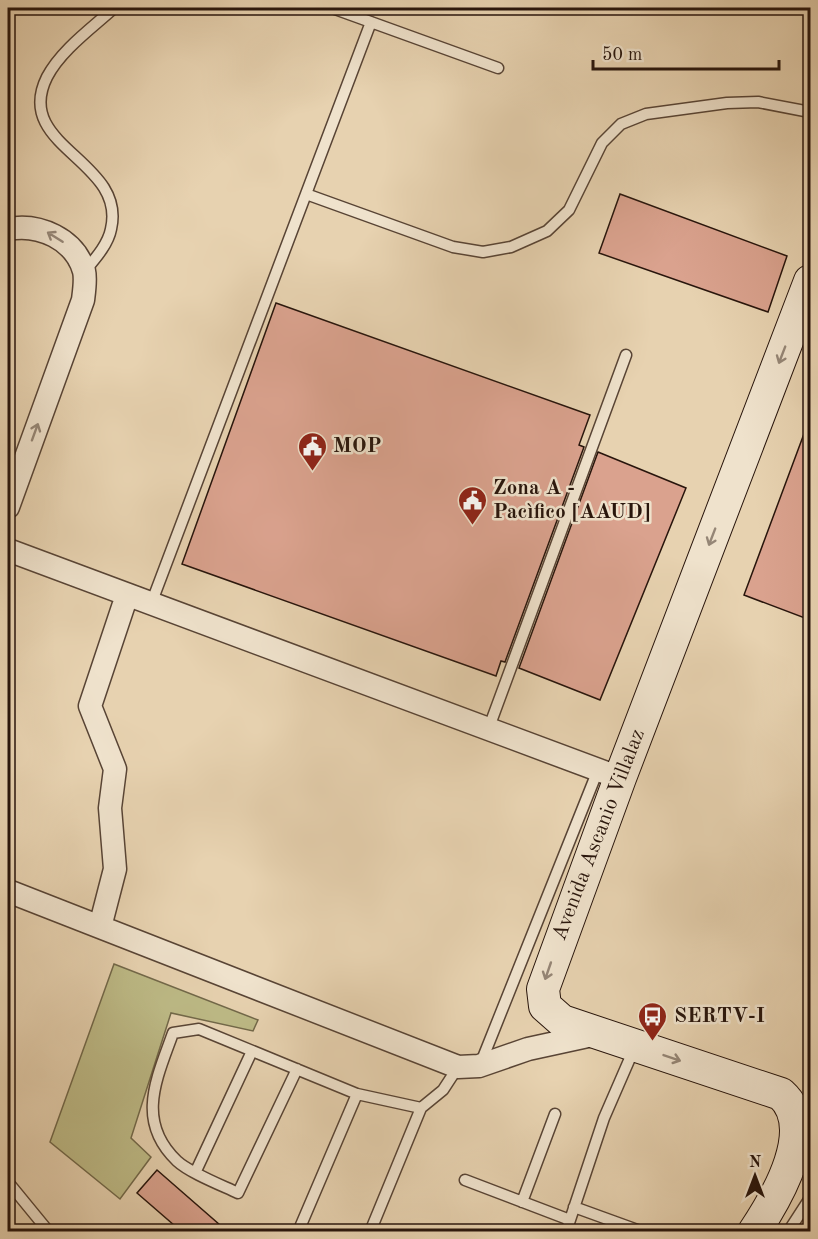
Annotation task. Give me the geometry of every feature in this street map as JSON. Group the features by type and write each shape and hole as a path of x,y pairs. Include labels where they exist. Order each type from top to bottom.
{"main road":[{"name":"Avenida Ascanio Villalaz","path":"754,1232 802,1170 801,1146 804,1125 797,1107 788,1098 562,1021 545,1006 543,989 609,774 810,281"}],"street":[{"path":"8,229 44,230 71,247 84,272 83,300 8,507"},
{"path":"8,550 609,774"},
{"path":"100,927 115,868 110,808 115,769 90,706 127,595"},
{"path":"8,891 469,1067 528,1049 597,1034"}],"lane":[{"path":"84,272 101,250 111,230 112,211 107,189 93,172 53,137 43,118 41,99 47,78 58,61 114,8"},
{"path":"332,8 498,68"},
{"path":"151,604 371,22"},
{"path":"306,194 453,247 483,252 511,247 547,231 569,210 602,143 621,124 646,114 737,103 758,102 810,112"},
{"path":"488,729 626,355"},
{"path":"370,1232 421,1108 469,1067 609,774"},
{"path":"297,1069 238,1194 177,1161 155,1129 153,1088 173,1033 199,1029 297,1069 357,1094 421,1108"},
{"path":"566,1232 604,1118 636,1045"},
{"path":"195,1171 252,1051"},
{"path":"298,1232 357,1094"},
{"path":"522,1202 555,1114"},
{"path":"465,1180 570,1220"},
{"path":"8,1182 49,1232"},
{"path":"788,1232 810,1198"},
{"path":"574,1207 644,1232"}],"shaded area":[{"path":"114,964 258,1020 253,1031 171,1013 131,1138 151,1157 120,1199 50,1142"}],"building":[{"path":"620,194 787,256 768,312 599,253"},
{"path":"276,303 590,415 579,445 584,447 505,662 501,661 496,676 182,564"},
{"path":"808,423 810,423 810,620 744,595"},
{"path":"598,452 686,488 600,700 519,668"},
{"path":"157,1170 228,1232 182,1232 137,1193"}],"place":[{"name":"MOP","path":"312,472"},
{"name":"Zona A - Pacìfico [AAUD]","path":"472,526"},
{"name":"SERTV-I","path":"653,1042"}]}
